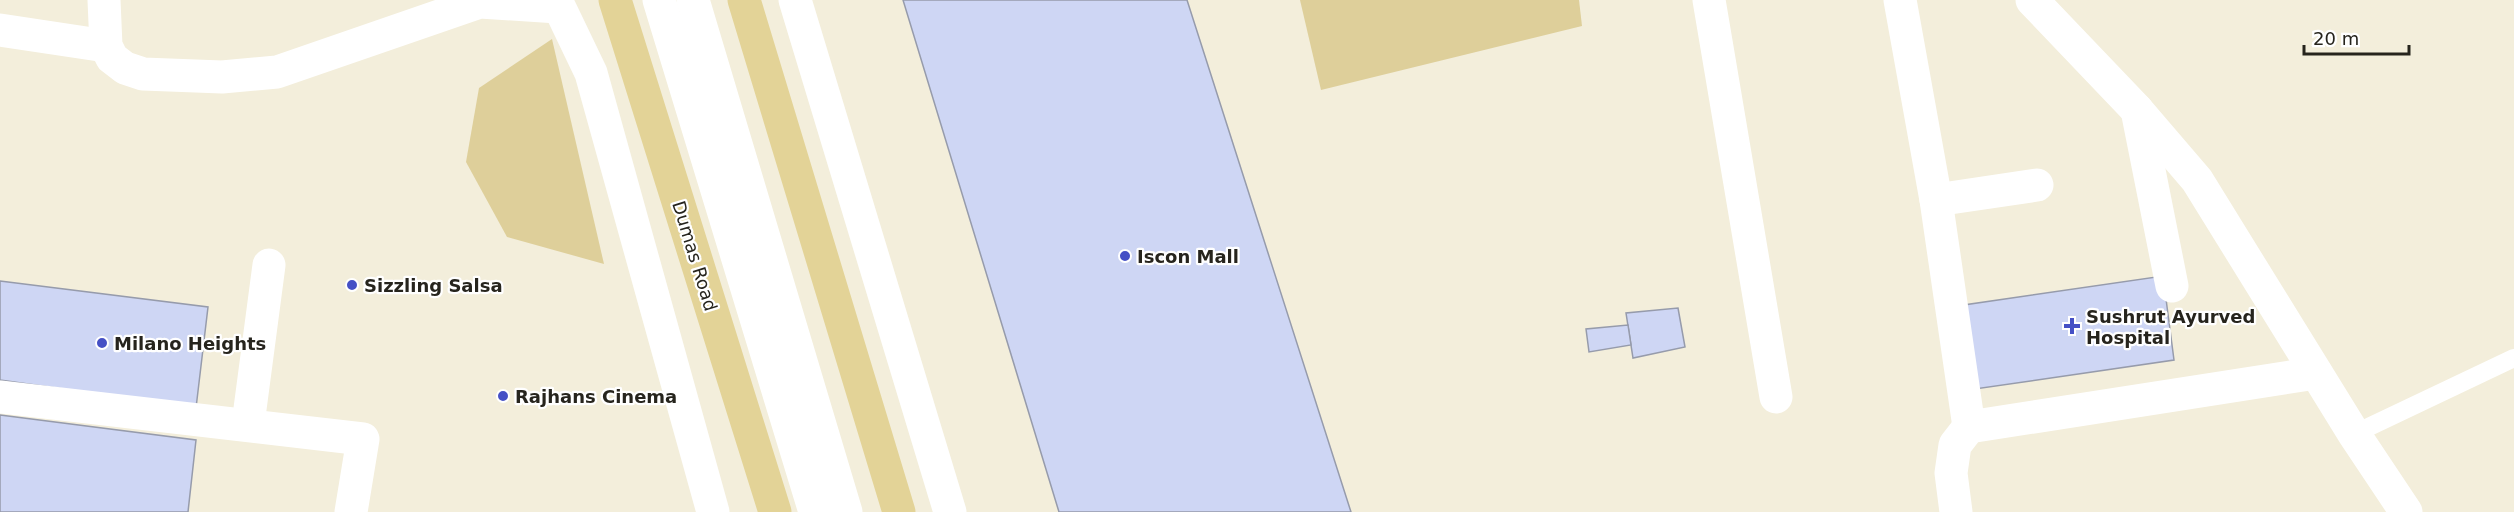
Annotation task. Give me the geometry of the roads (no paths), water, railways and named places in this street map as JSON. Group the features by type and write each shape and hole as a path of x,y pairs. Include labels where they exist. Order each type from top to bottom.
{"main road":[{"name":"Dumas Road","path":"615,0 775,512"},
{"path":"744,0 899,512"}],"street":[{"path":"104,0 106,46 112,58 125,68 143,74 222,77 277,72 480,2 557,4 591,73 713,512"},
{"path":"659,0 815,512"},
{"path":"693,0 846,512"},
{"path":"795,0 950,512"},
{"path":"1709,0 1776,397"},
{"path":"1900,0 1936,200 1970,427"},
{"path":"2032,0 2137,110 2197,180 2354,434 2406,512"},
{"path":"0,30 106,46"},
{"path":"2137,110 2172,286"},
{"path":"1936,200 2037,185"},
{"path":"248,424 269,265"},
{"path":"1956,512 1951,473 1954,445 1970,427 2316,373"},
{"path":"0,397 363,439 351,512"}],"lane":[{"path":"2354,434 2514,358"}],"place":[{"name":"Iscon Mall","path":"1125,256"},
{"name":"Sizzling Salsa","path":"352,285"},
{"name":"Sushrut Ayurved Hospital","path":"2072,326"},
{"name":"Milano Heights","path":"102,343"},
{"name":"Rajhans Cinema","path":"503,396"}]}
